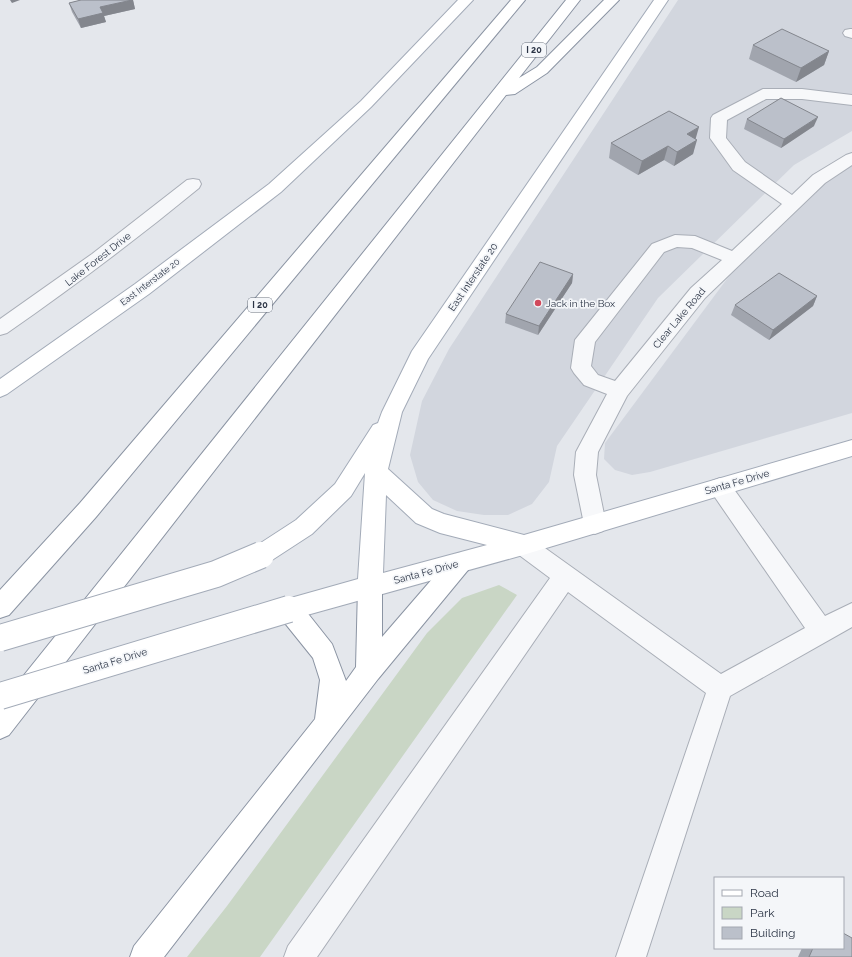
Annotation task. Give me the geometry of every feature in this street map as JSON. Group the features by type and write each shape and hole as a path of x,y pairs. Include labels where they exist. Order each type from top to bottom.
{"main road":[{"name":"East Interstate 20","path":"0,389 142,289 275,188 366,104 466,0"},
{"name":"I 20","path":"0,607 88,510 518,0"},
{"name":"I 20","path":"0,726 573,0"},
{"path":"495,100 542,70 612,0"},
{"name":"East Interstate 20","path":"370,671 370,587 376,472 392,412 419,356 661,0"},
{"path":"0,638 216,574 261,555 304,527 343,490 392,412"},
{"name":"Santa Fe Drive","path":"0,696 289,609 523,545 852,448"},
{"path":"376,472 424,516 440,523 523,545"},
{"path":"146,957 370,671 460,563"},
{"path":"289,609 323,652 333,680 328,724"}],"street":[{"path":"793,204 739,166 718,138 718,118 763,94 802,94 852,100"},
{"name":"Clear Lake Road","path":"595,524 585,475 586,452 620,391 698,293 819,179 852,158"},
{"name":"Lake Forest Drive","path":"0,328 62,287 161,211 193,184"},
{"path":"620,391 591,380 581,368 585,340 658,248 675,240 695,242 735,259"},
{"path":"720,487 821,631"},
{"path":"523,545 565,577 720,688"},
{"path":"299,957 565,577"},
{"path":"631,957 720,688 852,614"}],"shaded area":[{"path":"678,0 852,0 852,131 794,165 658,298 557,446 549,482 532,504 508,515 484,515 457,511 433,500 418,482 410,455 422,401 449,349"},
{"path":"852,163 852,413 650,472 632,475 615,470 604,459 605,443 744,256 837,172"}],"green space":[{"path":"499,585 517,595 260,957 187,957 227,906 427,633 462,598"}],"building":[{"path":"81,0 132,0 100,7 103,13 78,19 69,3"},
{"path":"782,29 829,51 801,68 753,45"},
{"path":"781,98 818,117 784,139 747,119"},
{"path":"669,111 699,127 687,134 697,140 677,152 668,146 642,161 611,143"},
{"name":"Jack in the Box","path":"540,262 573,274 539,326 506,314"},
{"path":"779,273 817,296 773,330 735,305"},
{"path":"844,934 852,938 852,957 809,957 813,949 844,949"}],"place":[{"name":"Jack in the Box","path":"538,303"}]}
